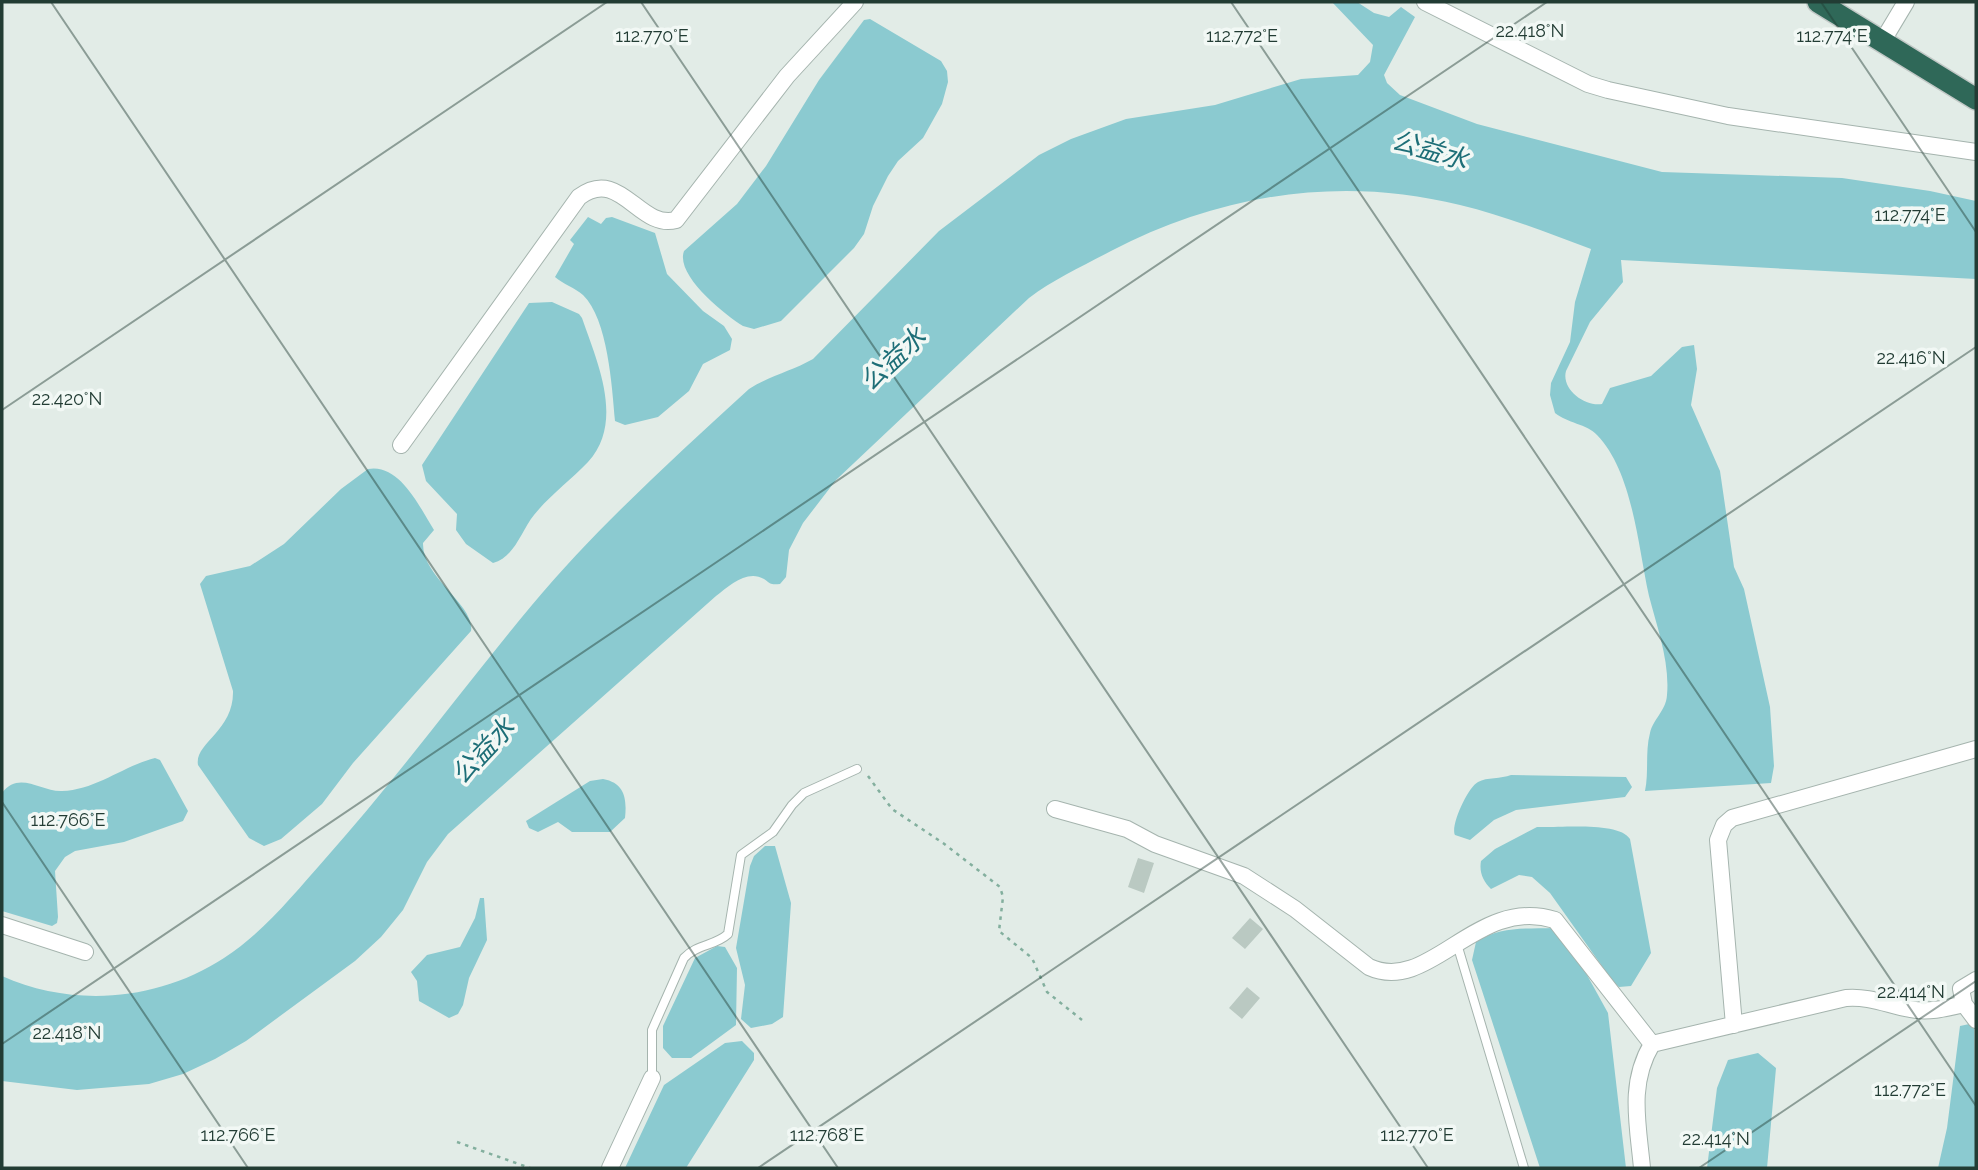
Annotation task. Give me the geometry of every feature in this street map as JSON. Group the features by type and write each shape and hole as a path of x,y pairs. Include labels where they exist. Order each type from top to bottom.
{"highway":[{"path":"1818,2 1976,99"}],"street":[{"path":"401,446 579,197 591,188 605,187 662,220 676,220 787,76 855,2"},
{"path":"1425,2 1588,84 1608,90 1728,116 1920,147 1976,152"},
{"path":"1882,42 1906,2"},
{"path":"1734,1025 1718,840 1724,825 1732,818 1976,748"},
{"path":"1055,809 1127,829 1155,844 1244,876 1295,909 1369,967 1380,972 1404,971 1435,958 1479,928 1504,919 1534,916 1555,920 1652,1044"},
{"path":"2,925 85,951"},
{"path":"1976,980 1961,989 1964,1004 1976,1020"},
{"path":"1642,1168 1636,1096 1640,1064 1652,1044 1846,998 1864,998 1918,1010 1964,1004"},
{"path":"610,1168 652,1078"}],"lane":[{"path":"652,1078 652,1030 684,958 692,950 728,934 741,855 773,832 792,804 804,793 857,769"},
{"path":"1457,944 1524,1168"}],"path":[{"path":"857,769 867,774 891,810 943,843 1000,887 1003,897 999,931 1032,958 1047,992 1082,1020"},
{"path":"457,1142 530,1168"}],"water":[{"name":"公益水","path":"1332,2 1357,2 1374,13 1389,17 1401,7 1415,17 1384,75 1387,83 1400,95 1477,124 1662,172 1842,178 1976,201 1976,279 1621,260 1623,282 1590,322 1566,371 1567,384 1576,395 1588,403 1602,404 1610,388 1651,376 1682,347 1694,345 1697,369 1691,405 1720,471 1734,567 1744,589 1770,707 1774,766 1771,783 1645,791 1649,740 1666,701 1667,683 1665,657 1649,596 1632,511 1619,469 1609,451 1593,431 1555,413 1550,395 1551,383 1570,342 1575,302 1591,249 1493,214 1415,196 1326,191 1282,195 1238,203 1153,231 1069,273 1029,298 836,480 803,523 789,550 786,577 780,584 771,584 758,576 745,577 716,596 448,834 427,862 403,910 381,937 355,961 246,1041 183,1074 149,1084 77,1090 2,1081 2,976 57,993 115,995 171,983 198,972 239,948 278,912 352,828 557,576 637,494 749,389 813,359 939,231 1039,155 1071,139 1126,119 1215,105 1301,79 1358,75 1370,62 1373,45"},
{"path":"870,19 941,61 947,71 948,82 942,104 923,138 898,161 888,176 873,206 864,234 854,248 781,321 754,329 743,326 724,313 694,282 683,261 684,251 737,204 766,166 819,80 864,20"},
{"path":"588,217 601,224 606,218 612,217 655,233 667,274 703,311 724,326 732,339 730,350 703,364 689,391 658,417 625,425 615,421 607,354 598,320 583,295 555,277 574,244 570,240"},
{"path":"552,302 579,314 582,318 604,391 605,428 599,446 588,462 540,508 507,555 493,563 466,544 456,530 457,514 426,481 422,465 529,303"},
{"path":"368,469 390,473 415,499 434,530 423,543 425,556 439,579 465,611 471,631 353,763 322,804 281,839 264,846 249,838 198,765 202,750 227,716 232,705 233,691 200,584 206,576 250,566 284,544 341,489"},
{"path":"155,758 160,760 188,811 183,821 124,842 75,851 65,857 55,871 58,917 57,923 52,926 2,911 2,793 9,786 23,783 54,790 74,790"},
{"path":"1511,775 1626,777 1632,787 1625,797 1516,810 1494,820 1470,840 1455,835 1457,816 1474,785 1482,780"},
{"path":"603,779 620,788 626,804 625,818 610,832 572,832 558,822 538,832 529,828 526,821 590,781"},
{"path":"1537,827 1601,828 1624,833 1630,839 1651,953 1631,986 1619,987 1614,983 1550,893 1532,877 1519,875 1491,889 1484,880 1481,861 1495,849"},
{"path":"765,846 775,846 791,903 783,1017 772,1024 751,1028 741,1019 745,985 736,948 750,866 754,856"},
{"path":"480,898 484,898 487,940 469,978 463,1005 458,1014 449,1018 419,1001 417,981 411,972 427,955 460,947 475,918"},
{"path":"1554,928 1571,946 1608,1013 1626,1168 1540,1168 1472,960 1476,942 1494,933 1514,929"},
{"path":"717,946 725,947 737,968 736,1025 691,1058 672,1058 663,1048 663,1026 695,958"},
{"path":"1974,1023 1976,1168 1938,1168 1947,1128 1960,1026"},
{"path":"742,1041 754,1053 754,1060 686,1168 625,1168 664,1085 725,1043"},
{"path":"1758,1053 1776,1068 1767,1168 1707,1168 1717,1088 1728,1060"}],"building":[{"path":"1138,858 1154,863 1144,893 1128,887"},
{"path":"1250,918 1263,929 1245,949 1232,938"},
{"path":"1247,987 1260,998 1242,1019 1229,1008"}]}
